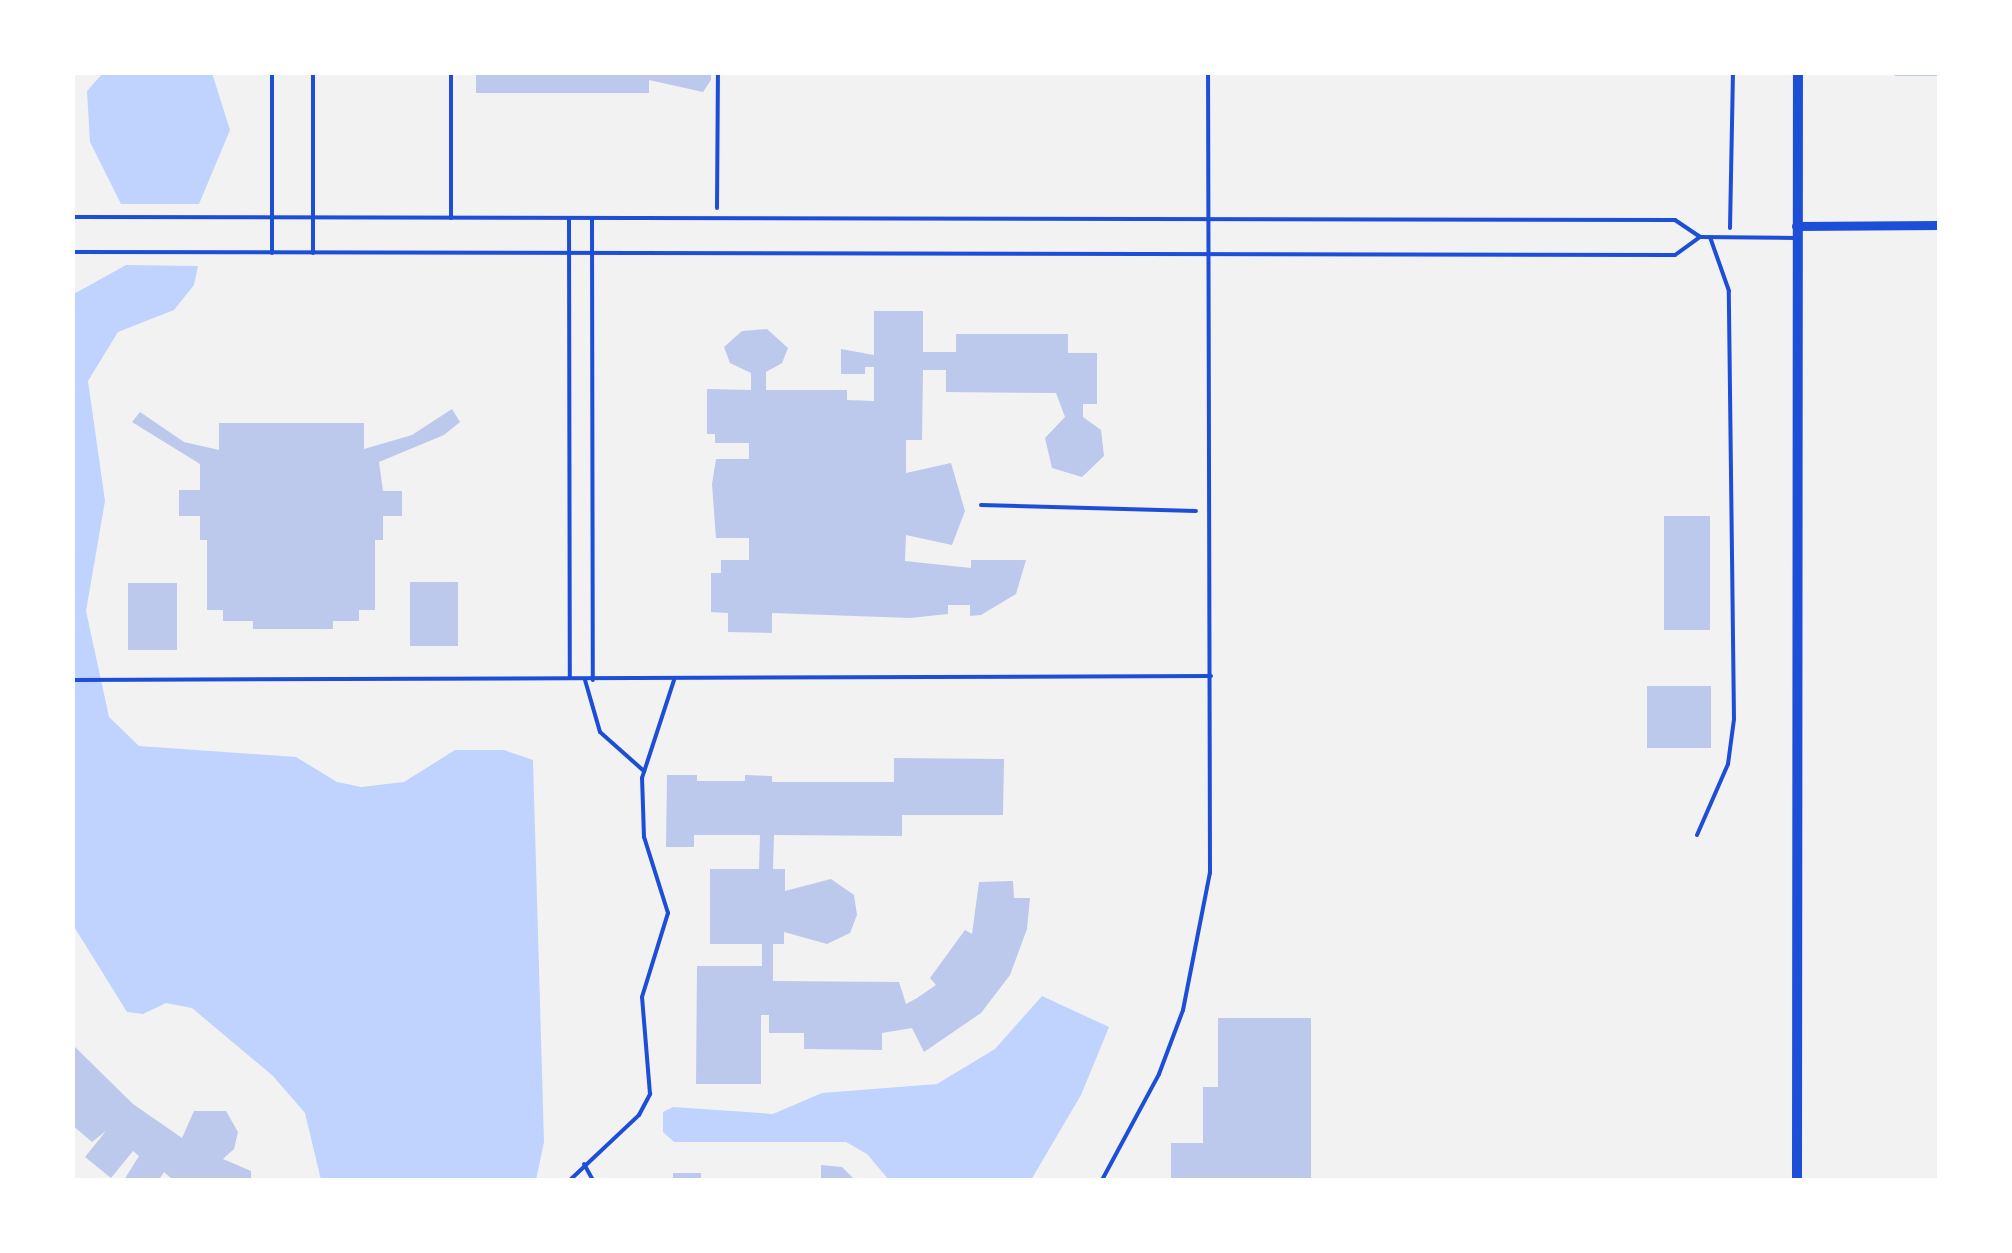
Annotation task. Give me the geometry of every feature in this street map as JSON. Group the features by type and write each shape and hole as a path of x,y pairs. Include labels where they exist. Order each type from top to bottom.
{"street":[{"path":"1798,72 1798,1180"},
{"path":"1796,232 1940,225"}],"lane":[{"path":"272,72 272,253"},
{"path":"312,253 313,72"},
{"path":"451,72 451,218"},
{"path":"1102,1180 1159,1074 1192,978 1210,873 1208,72"},
{"path":"72,217 1675,220 1700,237 1796,232"},
{"path":"569,218 570,680"},
{"path":"592,218 593,680"},
{"path":"72,252 1675,254 1700,237"},
{"path":"1697,835 1728,764 1734,719 1728,290 1710,237"},
{"path":"72,680 1211,676"},
{"path":"585,680 600,732 644,771"},
{"path":"570,1180 639,1115 652,1085 642,997 668,913 644,837 644,771 674,680"},
{"path":"584,1164 593,1180"}],"path":[{"path":"717,218 718,72"},
{"path":"1729,237 1733,72"},
{"path":"981,505 1210,512"}],"water":[{"path":"103,73 212,73 230,130 199,204 121,204 90,142 87,91"},
{"path":"126,265 198,266 194,285 174,310 118,332 88,381 105,501 86,611 109,717 139,746 296,757 337,782 361,787 404,782 455,750 504,750 533,760 544,1142 536,1180 321,1180 305,1113 273,1076 192,1008 166,1003 143,1014 127,1012 73,925 72,295"},
{"path":"1042,996 1109,1027 1081,1095 1031,1180 889,1180 867,1154 846,1142 674,1142 663,1132 663,1112 673,1107 773,1114 822,1093 937,1084 995,1049"}],"building":[{"path":"476,72 711,72 711,80 703,92 649,80 649,93 476,93"},
{"path":"1895,72 1940,72 1940,76 1895,76"},
{"path":"874,311 923,311 923,352 956,352 956,334 1068,334 1068,353 1097,353 1097,404 1083,404 1083,417 1101,430 1104,456 1082,477 1052,468 1045,438 1065,417 1056,393 946,392 946,370 923,370 922,440 906,440 906,473 951,463 965,511 952,545 906,535 905,561 971,568 971,560 1026,560 1016,594 981,615 970,616 970,605 948,605 948,614 910,618 772,613 772,633 728,632 728,613 711,612 711,573 721,573 721,560 749,560 749,538 716,538 712,484 716,459 749,459 749,443 715,443 715,434 707,434 707,389 751,390 751,373 730,363 724,347 742,331 767,329 788,348 782,363 766,372 766,390 847,390 847,400 874,401 874,367 865,367 865,374 841,374 841,349 874,355"},
{"path":"452,409 460,422 444,435 379,462 383,491 402,491 402,516 383,516 383,540 375,540 375,610 359,610 359,621 333,621 333,629 253,629 253,621 223,621 223,610 207,610 207,540 200,540 200,516 179,516 179,490 200,490 200,464 132,422 140,412 184,442 219,450 219,423 364,423 364,449 412,435"},
{"path":"1664,516 1710,516 1710,630 1664,630"},
{"path":"410,582 458,582 458,646 410,646"},
{"path":"128,583 177,583 177,650 128,650"},
{"path":"1647,686 1711,686 1711,748 1647,748"},
{"path":"894,758 1004,759 1003,815 902,815 902,836 774,835 773,869 785,869 785,891 831,879 854,895 857,915 850,933 827,944 784,932 784,944 773,944 773,981 899,982 906,1004 936,985 930,978 965,930 972,934 979,882 1013,881 1014,898 1030,898 1027,929 1010,975 981,1013 924,1052 912,1028 882,1033 882,1050 804,1049 804,1033 769,1033 769,1015 761,1015 761,1084 696,1084 697,966 762,966 762,944 710,944 710,869 759,869 760,835 694,835 694,847 666,847 667,775 697,775 697,781 745,781 745,775 772,776 772,782 894,782"},
{"path":"1218,1018 1311,1018 1311,1180 1171,1180 1171,1143 1203,1143 1203,1087 1218,1087"},
{"path":"72,1044 133,1104 182,1138 194,1111 226,1111 238,1132 234,1149 223,1159 251,1171 251,1180 173,1180 164,1172 159,1180 124,1180 139,1156 133,1151 111,1178 85,1157 106,1131 92,1142 72,1125"},
{"path":"821,1165 842,1167 855,1180 821,1180"},
{"path":"673,1173 701,1173 701,1180 673,1180"}]}
